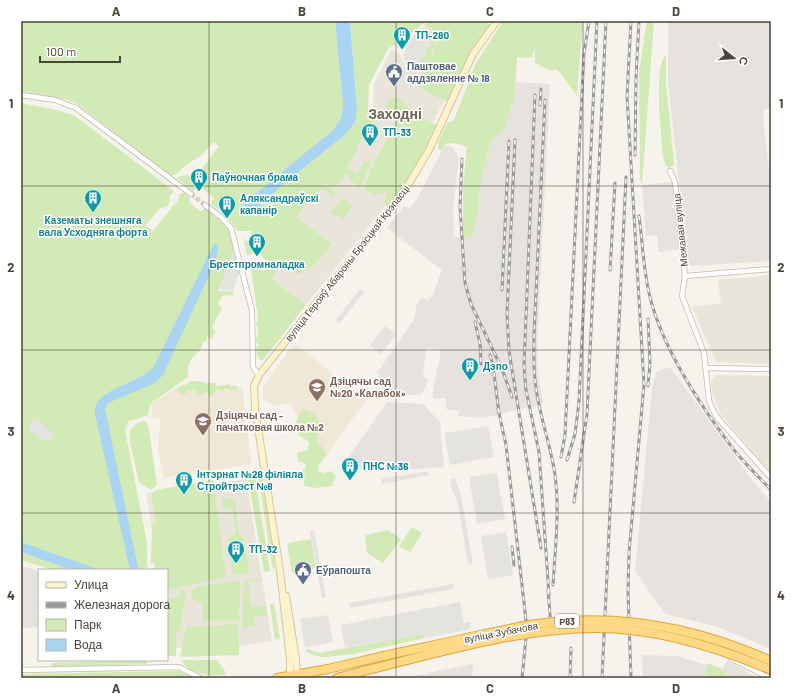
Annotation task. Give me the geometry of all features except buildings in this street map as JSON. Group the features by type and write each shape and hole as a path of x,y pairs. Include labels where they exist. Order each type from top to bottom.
{"highway":[{"name":"вуліца Зубачова","path":"276,678 293,677 520,627 553,622 593,620 639,623 679,630 771,661"},
{"name":"вуліца Зубачова","path":"337,678 521,635 554,630 593,628 638,631 677,638 724,652 771,670"}],"main road":[{"name":"вуліца Герояў Абароны Брэсцкай Крэпасці","path":"293,677 290,621 280,571 255,412 254,386 259,374 402,195 429,150 474,54 497,21"}],"street":[{"path":"21,95 55,100 76,108 191,194"},
{"name":"Межавая вуліца","path":"670,171 675,182 685,276 682,296 704,353 709,402 716,416 771,478"},
{"path":"205,205 231,228 252,311 254,367 259,374"},
{"path":"685,276 771,269"},
{"path":"706,368 771,369"},
{"path":"685,636 722,648 732,659 770,678"},
{"path":"21,670 179,667 200,678"}],"shaded area":[{"path":"453,21 479,21 445,99 394,195 306,305 272,279 269,260 298,186 355,146 373,113 374,84 391,51 400,54 407,71 415,74 436,35"},
{"path":"668,21 771,21 771,109 764,109 763,118 771,186 771,261 688,266 668,82"},
{"path":"425,26 435,32 435,35 415,74 407,70 403,55 413,36"},
{"path":"516,82 550,84 537,349 538,374 543,404 484,418 458,416 459,411 446,409 446,398 433,399 433,390 441,351 426,347 423,377 427,379 426,387 420,395 394,395 374,383 380,375 377,373 414,319 417,304 422,297 428,301 433,295 442,270 387,228 404,206 410,208 417,199 445,145 454,148 459,159 453,209 454,237 472,238 478,211 481,181 491,140 504,130 515,96"},
{"path":"672,182 680,249 659,252 657,235 646,236 642,185"},
{"path":"235,247 240,271 233,290 219,290"},
{"path":"771,275 771,364 716,362 692,307 721,303 718,280"},
{"path":"360,289 364,292 339,324 335,321"},
{"path":"385,326 396,335 381,354 370,345"},
{"name":"Дзіцячы сад №20 «Калабок»","path":"292,346 298,346 366,400 325,457 308,436 291,404 273,405 263,399 263,387"},
{"path":"670,367 752,480 771,502 771,649 718,627 665,614 635,571 652,388 656,372"},
{"path":"716,375 771,376 771,473 721,415 712,393 711,380"},
{"name":"Дзіцячы сад - пачатковая школа №2","path":"183,384 243,388 245,418 252,464 164,478 158,449 160,422 159,418 153,419 151,404"},
{"path":"387,402 423,404 440,422 444,467 367,472 346,461"},
{"path":"34,417 54,434 51,441 43,440 28,430"},
{"path":"488,426 494,457 450,465 444,433"},
{"path":"428,471 429,475 381,484 381,479"},
{"path":"497,473 505,519 477,524 469,477"},
{"path":"455,478 461,496 473,563 468,564 457,499 452,491 450,479"},
{"path":"246,479 272,641 239,646 168,648 168,569 159,569 146,493"},
{"path":"314,530 326,597 322,598 310,531"},
{"path":"506,532 513,575 488,579 481,536"},
{"path":"21,566 38,571 38,627 21,628"},
{"path":"453,584 454,589 350,608 349,603"},
{"path":"460,602 464,623 470,622 471,629 425,638 424,634 345,648 341,625"},
{"path":"328,615 333,642 305,647 300,619"},
{"path":"642,655 676,656 707,665 708,663 723,669 727,660 757,678 643,678"},
{"path":"473,664 472,678 403,678"}],"green space":[{"path":"21,21 335,21 343,105 341,118 333,130 241,208 252,214 281,186 346,134 355,122 357,109 350,21 425,21 421,26 388,49 369,85 368,113 377,115 358,145 356,152 347,167 357,175 364,162 367,162 370,158 370,166 364,179 361,179 363,184 359,187 351,180 348,174 345,174 343,179 334,188 325,184 324,185 334,190 335,195 332,196 321,188 315,196 319,203 313,203 311,199 296,217 332,244 319,262 298,275 281,260 273,263 278,268 272,279 306,305 263,360 259,360 259,356 257,357 256,347 259,345 256,343 258,326 256,326 258,317 251,270 249,266 253,261 256,266 266,261 257,250 247,256 244,241 251,240 251,231 237,231 226,215 211,204 214,198 202,188 195,189 193,191 178,179 178,177 187,175 194,179 219,146 213,142 201,156 171,176 77,104 67,100 21,91"},
{"path":"429,21 482,21 491,25 449,99 446,101 428,92 422,85 421,80 427,65 421,63 421,59 425,57 426,49 430,47 432,38 436,39 437,45 432,50 431,59 441,38 436,32 424,25"},
{"path":"503,21 583,21 577,93 575,93 558,70 549,70 535,63 535,48 531,58 517,57 515,96 504,130 491,140 481,181 478,211 472,238 463,237 463,187 467,147 455,143 445,144 441,151 438,149 438,143 447,123 454,120 475,65"},
{"path":"647,21 654,21 642,185 640,178 639,72"},
{"path":"666,55 666,85 674,162 674,165 669,168 665,164 663,157 659,103 660,73 662,62"},
{"path":"392,97 397,97 414,113 438,126 406,185 390,207 387,207 384,202 388,191 376,195 364,189 370,170 401,117 386,108 388,100 390,101"},
{"path":"21,103 57,110 75,116 174,191 169,197 170,201 167,207 160,208 145,226 150,228 152,232 178,200 180,193 185,193 189,196 190,203 200,211 206,209 224,224 234,239 235,244 233,254 218,291 233,291 233,295 222,296 218,304 222,308 212,327 216,332 212,336 214,340 207,336 207,340 192,358 188,366 188,377 150,404 148,415 129,421 125,430 147,543 147,569 50,569 21,560"},
{"path":"342,198 353,206 342,220 331,212"},
{"path":"188,382 205,382 205,385 208,383 214,383 217,386 230,384 232,387 234,385 238,387 237,389 229,390 226,388 219,390 218,387 211,397 206,391 202,395 198,394 196,389 191,391 187,389 188,392 184,394 177,392 178,388 182,385 186,386"},
{"path":"302,409 315,413 319,423 317,441 327,454 319,465 318,471 324,473 331,471 336,477 332,486 315,488 305,486 301,472 306,467 305,463 298,461 297,453 308,450 309,442 300,436 294,426"},
{"path":"144,421 148,424 157,485 151,490 139,482 130,442 130,430 137,423"},
{"path":"258,474 261,475 275,565 273,571"},
{"path":"255,477 270,571 264,572 248,478"},
{"path":"213,480 226,577 168,590 168,569 155,569 154,563 151,563 152,523 156,521 151,495 155,490"},
{"path":"231,498 235,501 239,534 243,538 249,569 248,574 234,575 232,571 228,538 236,532 232,507 225,510 223,508 222,499"},
{"path":"412,527 422,533 410,552 399,546"},
{"path":"388,530 401,539 383,563 367,553 365,535"},
{"path":"311,539 316,568 292,573 287,543"},
{"path":"262,578 262,580 248,582 251,607 266,606 267,615 254,616 255,625 242,628 244,581"},
{"path":"240,581 239,620 203,621 202,604 192,598 192,591 195,587"},
{"path":"184,590 186,592 180,632 176,633 176,656 168,656 168,598 179,598 180,591"},
{"path":"270,604 274,604 280,639 275,640"},
{"path":"238,624 239,655 180,657 186,627"},
{"path":"424,634 425,638 353,654 320,657 305,652 308,649 319,653"},
{"path":"181,660 217,660 225,671 225,675 207,675 195,672"},
{"path":"148,661 146,664 53,667 51,663"},
{"path":"708,663 726,671 724,678 705,678"},
{"path":"179,671 191,676 178,678 21,678 21,674"}],"water":[{"path":"335,21 350,21 357,109 355,122 346,134 281,186 252,214 244,216 240,209 247,201 333,130 341,118 343,105"},
{"path":"214,244 216,244 218,247 216,260 163,375 155,383 108,403 105,409 138,568 130,569 95,414 96,405 101,398 108,393 139,378 154,366"},
{"path":"21,542 97,569 69,569 21,552"}],"tunnel":[{"path":"191,194 205,205"}],"railway":[{"path":"561,457 565,435 584,53 589,21"},
{"path":"567,460 575,434 579,402 597,21"},
{"path":"574,502 587,414 606,21"},
{"path":"631,21 627,96 644,384 629,553 628,593 631,678"},
{"path":"635,155 636,78 639,21"},
{"path":"540,105 541,89"},
{"path":"535,95 524,366 526,390 539,452 549,595"},
{"path":"545,100 534,362 535,382 540,410 555,475 557,530 553,585"},
{"path":"515,140 507,314 509,351 541,548"},
{"path":"502,290 509,141"},
{"path":"462,159 460,207 465,283 471,304 502,369 512,397"},
{"path":"602,678 626,177"},
{"path":"610,270 615,183"},
{"path":"639,216 648,290 657,320 665,339 686,378 722,434 738,455 771,490"},
{"path":"648,319 650,363 648,386"},
{"path":"475,322 480,344 481,364"},
{"path":"490,355 493,365 499,414"},
{"path":"498,409 506,445 526,620 526,638 522,678"},
{"path":"512,547 514,565"},
{"path":"548,590 551,626"},
{"path":"570,678 571,648"}],"place":[{"name":"ТП-280","path":"402,50"},
{"name":"Паштовае аддзяленне № 18","path":"394,87"},
{"name":"ТП-33","path":"370,147"},
{"name":"Паўночная брама","path":"199,192"},
{"name":"Казематы знешняга вала Усходняга форта","path":"93,213"},
{"name":"Аляксандраўскі капанір","path":"227,219"},
{"name":"Брестпромналадка","path":"257,257"},
{"name":"Дэпо","path":"470,381"},
{"name":"Дзіцячы сад №20 «Калабок»","path":"317,402"},
{"name":"Дзіцячы сад - пачатковая школа №2","path":"203,436"},
{"name":"ПНС №36","path":"350,481"},
{"name":"Інтэрнат №28 фiлiяла Стройтрэст №8","path":"184,495"},
{"name":"ТП-32","path":"236,564"},
{"name":"Еўрапошта","path":"303,585"}],"district":[{"name":"Заходні","path":"395,113"}]}
